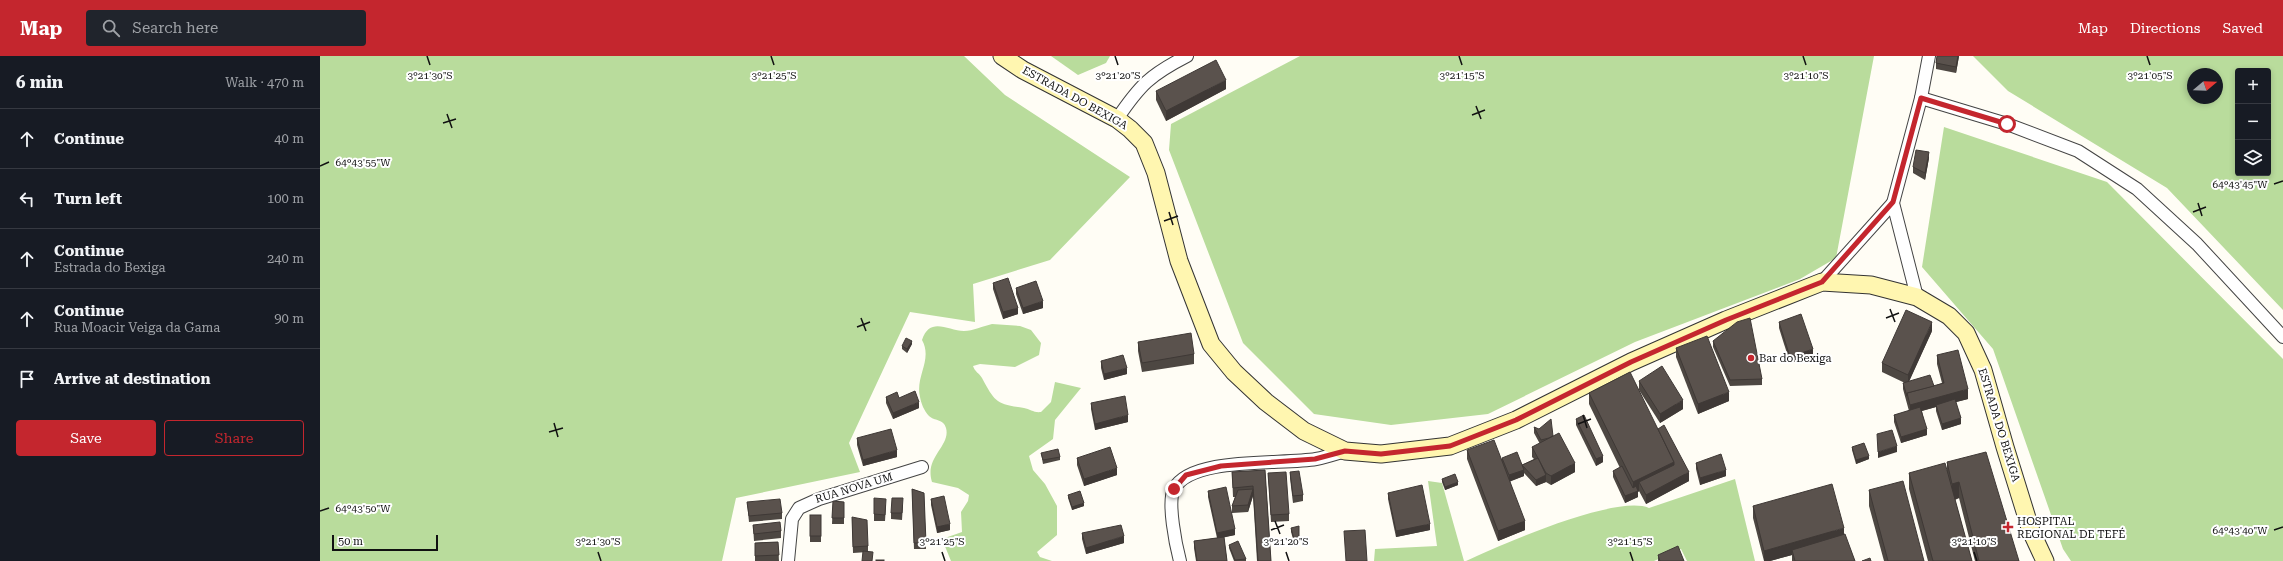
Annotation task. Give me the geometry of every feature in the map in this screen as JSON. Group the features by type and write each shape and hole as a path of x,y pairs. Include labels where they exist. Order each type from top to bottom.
{"street":[{"name":"ESTRADA DO BEXIGA","path":"1002,56 1023,70 1117,119 1144,143 1156,172 1180,261 1211,344 1234,372 1266,402 1304,431 1345,451 1381,454 1450,446 1516,420 1631,362 1726,320 1822,282 1871,285 1917,297 1949,316 1966,333 1983,370 2029,524 2045,561"},
{"path":"1117,119 1142,85 1152,76 1187,56"},
{"path":"1822,282 1893,202 1921,98 1929,56"},
{"path":"1921,98 2007,124 2078,151 2137,189 2197,244 2283,337"},
{"path":"1893,202 1917,297"},
{"path":"1180,561 1172,511 1174,489 1186,475 1221,466 1315,459 1345,451"},
{"name":"RUA NOVA UM","path":"788,561 792,519 799,508 808,502 922,467"}],"green space":[{"path":"320,56 964,56 1005,95 1130,177 1050,260 973,284 975,322 910,312 849,443 860,472 736,498 722,561 320,561"},
{"path":"1051,56 1110,56 1106,63 1078,75"},
{"path":"1300,56 1874,56 1836,258 1800,279 1635,342 1488,414 1391,425 1314,414 1243,343 1169,150 1171,124"},
{"path":"1973,56 2283,56 2283,310 2167,188 2008,91"},
{"path":"1944,127 2107,182 2283,359 2283,561 2071,561 2063,549 1993,349 1922,267"},
{"path":"992,324 1020,326 1031,330 1041,343 1039,355 1015,367 980,364 973,366 997,400 1007,405 1041,412 1051,402 1055,382 1081,388 1055,420 1053,439 1029,456 1033,470 1045,484 1057,506 1057,535 1037,552 1040,557 1052,561 951,561 942,539 962,532 961,512 968,501 969,495 958,488 932,482 931,473 934,459 945,441 947,434 945,425 929,416 920,399 919,389 926,354 922,340 925,333 930,328 940,326 967,331"},
{"path":"1735,479 1755,561 1687,561 1681,549 1654,561 1466,561 1504,544 1586,514 1611,508 1633,506 1649,508"},
{"path":"1428,481 1442,483 1464,561 1374,561 1375,549 1437,546"}],"building":[{"path":"1937,56 1958,56 1956,67 1936,63"},
{"path":"1216,60 1226,80 1166,111 1156,91"},
{"path":"1916,150 1929,152 1925,173 1913,167"},
{"path":"1008,278 1018,308 1003,312 993,283"},
{"path":"1036,281 1043,301 1023,308 1016,288"},
{"path":"1906,310 1932,322 1908,375 1882,363"},
{"path":"1801,314 1813,349 1790,357 1779,322"},
{"path":"1750,318 1762,379 1730,380 1713,341 1737,322"},
{"path":"1191,333 1194,354 1142,363 1138,342"},
{"path":"1707,336 1729,392 1698,404 1676,348"},
{"path":"906,338 912,341 907,349 902,346"},
{"path":"1958,350 1968,389 1910,405 1907,393 1944,383 1937,355"},
{"path":"1123,355 1127,368 1104,374 1101,361"},
{"path":"1662,366 1683,400 1660,414 1639,381"},
{"path":"1630,372 1674,462 1633,482 1589,393"},
{"path":"1930,375 1934,386 1907,393 1907,396 1903,383"},
{"path":"915,391 919,402 893,413 886,397 897,392 899,398"},
{"path":"1125,396 1128,415 1095,424 1091,403"},
{"path":"1955,399 1961,418 1942,424 1936,405"},
{"path":"1920,407 1927,429 1901,437 1894,415"},
{"path":"1584,415 1603,456 1596,459 1576,419"},
{"path":"1551,419 1553,436 1541,440 1534,427 1539,429"},
{"path":"1664,425 1689,472 1646,495 1639,482 1674,465 1674,462 1658,429"},
{"path":"891,429 897,450 863,460 857,438"},
{"path":"1892,430 1897,446 1878,452 1877,434"},
{"path":"1559,433 1575,463 1551,476 1546,473 1532,447"},
{"path":"1494,440 1525,521 1498,531 1467,450"},
{"path":"1864,443 1869,456 1856,460 1852,447"},
{"path":"1110,447 1117,468 1084,479 1077,458"},
{"path":"1058,449 1060,457 1043,460 1041,453"},
{"path":"1517,452 1524,470 1509,475 1502,458"},
{"path":"1986,452 2019,561 1979,561 1959,482 1952,484 1947,462"},
{"path":"1721,454 1726,470 1700,478 1696,463"},
{"path":"1538,458 1546,475 1536,480 1522,465"},
{"path":"1945,463 1972,561 1933,561 1909,473"},
{"path":"1622,466 1633,488 1636,486 1638,491 1625,496 1613,471"},
{"path":"1265,470 1271,561 1258,561 1253,486 1233,488 1232,472"},
{"path":"1299,471 1303,495 1293,496 1290,472"},
{"path":"1286,472 1289,514 1271,515 1268,473"},
{"path":"1455,474 1458,482 1445,487 1442,479"},
{"path":"1903,481 1924,561 1888,561 1869,490"},
{"path":"1832,484 1844,528 1764,551 1753,506"},
{"path":"1422,485 1430,524 1396,531 1388,493"},
{"path":"1226,487 1235,529 1217,533 1208,491"},
{"path":"912,489 924,493 926,543 914,543"},
{"path":"1253,489 1248,505 1232,506 1238,490"},
{"path":"1080,491 1084,503 1072,507 1068,495"},
{"path":"944,496 950,524 937,527 931,499"},
{"path":"874,498 886,499 885,515 874,514"},
{"path":"892,498 903,498 902,513 891,513"},
{"path":"780,499 782,513 749,516 747,502"},
{"path":"833,501 844,502 844,518 832,518"},
{"path":"810,515 821,515 821,536 810,536"},
{"path":"852,517 867,520 868,546 853,547"},
{"path":"780,522 781,531 754,534 753,525"},
{"path":"1121,525 1124,536 1086,548 1082,533"},
{"path":"1299,526 1299,536 1294,539 1291,528"},
{"path":"1365,530 1367,561 1346,561 1344,531"},
{"path":"1845,534 1855,561 1795,561 1792,550"},
{"path":"1224,537 1227,561 1197,561 1194,541"},
{"path":"1238,541 1246,559 1235,560 1229,545"},
{"path":"778,542 779,555 755,556 755,543"},
{"path":"1678,546 1684,561 1660,561 1658,555"},
{"path":"863,551 873,552 872,561 862,561"},
{"path":"1870,558 1871,561 1862,561"}],"place":[{"name":"Bar do Bexiga","path":"1751,358"},
{"name":"HOSPITAL REGIONAL DE TEFÉ","path":"2008,527"}],"route":[{"path":"1174,489 1186,475 1221,466 1315,459 1345,451 1381,454 1414,452 1450,446 1516,420 1631,362 1726,320 1822,282 1893,202 1921,98 2007,124"}]}
